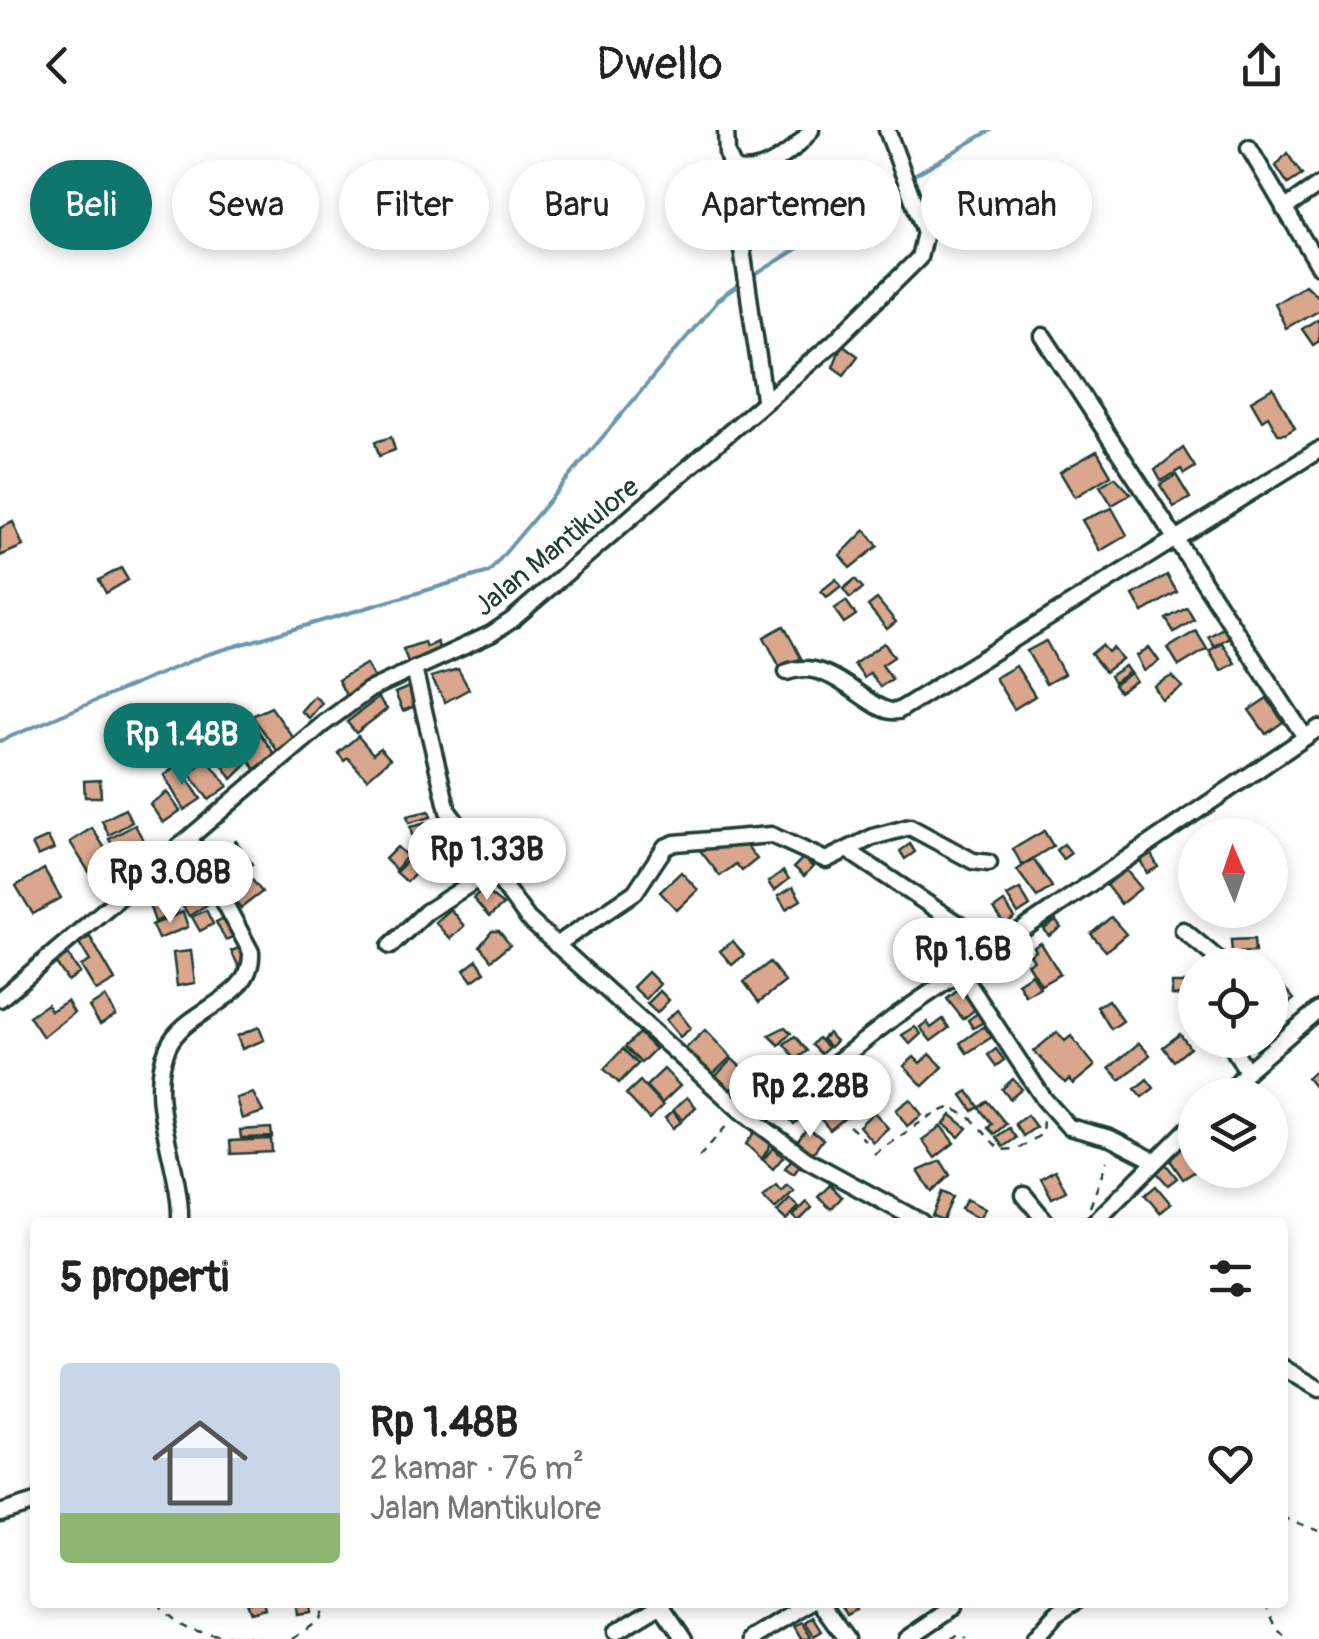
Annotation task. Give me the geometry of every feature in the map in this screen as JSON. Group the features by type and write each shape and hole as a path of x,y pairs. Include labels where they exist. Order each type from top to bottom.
{"street":[{"path":"726,130 729,160"},
{"path":"775,160 810,130"},
{"name":"Jalan Mantikulore","path":"0,999 323,724 369,690 491,634 512,620 764,398 834,342 919,258 925,247 925,232 887,130"},
{"path":"1249,148 1319,266"},
{"path":"1284,209 1319,185"},
{"path":"742,250 764,398"},
{"path":"1042,336 1305,737"},
{"path":"787,672 813,668 862,692 884,710 898,711 1319,450"},
{"path":"414,669 448,811 489,872 556,946 742,1112 806,1160 914,1218"},
{"path":"742,1112 776,1108 896,1016 1319,728"},
{"path":"556,946 635,892 665,847 675,843 756,834 782,838 826,860 850,852 873,837 910,827 974,861 989,863"},
{"path":"179,1218 162,1107 166,1053 174,1036 242,982 251,964 240,930 191,840"},
{"path":"850,852 997,950"},
{"path":"390,946 426,912 489,872"},
{"path":"1184,930 1205,948"},
{"path":"962,974 1044,1099 1074,1130 1110,1138 1153,1160"},
{"path":"1241,1078 1319,1009"},
{"path":"1239,1058 1247,1070"},
{"path":"1099,1218 1178,1137"},
{"path":"1024,1195 1043,1218"},
{"path":"1288,1370 1318,1387"},
{"path":"0,1512 30,1503"},
{"path":"615,1632 656,1608"},
{"path":"665,1608 684,1639"},
{"path":"752,1639 806,1608"},
{"path":"821,1608 848,1639"},
{"path":"907,1639 953,1608"},
{"path":"1034,1639 1065,1608"}],"path":[{"path":"815,1078 850,1108 847,1124 865,1140"},
{"path":"874,1154 951,1107 972,1118 1000,1150 1018,1150 1042,1134 1044,1099"},
{"path":"699,1158 742,1112"},
{"path":"1090,1207 1106,1161"},
{"path":"1288,1519 1319,1531"},
{"path":"161,1608 166,1618 186,1631 259,1639"},
{"path":"293,1639 318,1620 323,1608"},
{"path":"1268,1608 1277,1630 1287,1639"},
{"path":"951,1639 960,1634 966,1639"}],"building":[{"path":"1287,153 1302,175 1288,184 1276,166"},
{"path":"1305,284 1319,297 1319,309 1286,328 1274,303"},
{"path":"1319,318 1319,341 1313,345 1302,329"},
{"path":"842,344 858,356 844,375 833,367"},
{"path":"1273,388 1295,428 1285,434 1278,434 1268,416 1262,420 1251,401"},
{"path":"391,437 395,450 379,456 375,442"},
{"path":"1183,448 1195,467 1184,474 1181,469 1161,481 1155,470"},
{"path":"1097,451 1111,475 1075,497 1060,472"},
{"path":"1176,475 1190,498 1174,507 1160,485"},
{"path":"1115,477 1131,494 1112,505 1100,486"},
{"path":"1112,508 1127,535 1100,551 1082,520"},
{"path":"13,522 23,546 0,556 0,528"},
{"path":"865,530 878,546 850,568 840,555"},
{"path":"121,568 128,580 106,593 99,580"},
{"path":"1167,575 1177,592 1143,612 1133,595"},
{"path":"836,579 841,586 827,597 821,591"},
{"path":"855,579 863,588 850,598 843,589"},
{"path":"877,599 896,622 887,629 868,606"},
{"path":"846,601 856,615 844,623 834,609"},
{"path":"1187,608 1194,620 1174,632 1166,619"},
{"path":"784,626 801,658 781,669 764,637"},
{"path":"1223,628 1229,637 1214,646 1208,637"},
{"path":"1196,631 1207,649 1179,666 1168,648"},
{"path":"1046,641 1064,674 1046,684 1027,651"},
{"path":"424,642 426,647 437,642 440,650 408,662 403,649"},
{"path":"884,643 894,657 882,665 892,679 880,687 870,673 864,678 854,664"},
{"path":"1222,643 1235,663 1221,671 1209,651"},
{"path":"1102,645 1108,652 1113,648 1122,659 1105,672 1091,654"},
{"path":"1149,647 1159,661 1144,671 1137,656"},
{"path":"366,664 376,681 347,697 338,680"},
{"path":"1016,666 1035,696 1014,709 995,678"},
{"path":"1125,666 1129,672 1114,683 1110,676"},
{"path":"458,669 469,689 445,702 431,677"},
{"path":"1131,673 1136,681 1119,692 1114,685"},
{"path":"1172,676 1183,687 1162,700 1154,686"},
{"path":"409,687 417,705 403,711 395,693"},
{"path":"314,696 322,703 309,718 301,711"},
{"path":"378,698 387,709 356,733 347,722"},
{"path":"1267,698 1283,722 1266,734 1249,710"},
{"path":"271,707 295,740 279,753 252,716"},
{"path":"244,710 275,755 255,769 228,729 232,726 228,721"},
{"path":"224,729 247,764 232,779 206,740"},
{"path":"358,736 373,754 380,748 390,759 367,779 338,753"},
{"path":"207,759 228,786 209,800 189,773"},
{"path":"178,765 201,799 184,810 164,775"},
{"path":"100,780 101,797 85,797 84,781"},
{"path":"167,792 180,811 163,823 150,804"},
{"path":"125,809 132,822 109,835 102,821"},
{"path":"429,811 431,817 409,823 407,816"},
{"path":"430,822 432,830 412,835 410,827"},
{"path":"135,825 149,851 124,865 109,839"},
{"path":"92,828 113,861 91,875 70,842"},
{"path":"1044,831 1053,846 1022,865 1013,849"},
{"path":"433,833 435,842 415,846 413,837"},
{"path":"48,837 54,849 38,856 32,844"},
{"path":"728,840 733,847 744,842 757,859 742,871 736,864 720,876 699,849 710,841 716,849"},
{"path":"236,841 252,864 235,876 219,853"},
{"path":"910,844 915,852 905,859 900,851"},
{"path":"1064,844 1071,853 1063,859 1056,850"},
{"path":"397,847 407,856 396,870 385,859"},
{"path":"1150,852 1158,867 1147,873 1139,858"},
{"path":"410,858 420,869 407,882 396,872"},
{"path":"803,858 813,867 804,876 794,867"},
{"path":"1033,859 1052,887 1037,897 1017,870"},
{"path":"44,869 61,898 33,914 16,886"},
{"path":"1126,870 1141,888 1121,904 1106,885"},
{"path":"783,871 789,879 774,891 768,882"},
{"path":"681,872 698,890 677,910 660,892"},
{"path":"249,876 262,892 241,908 228,892"},
{"path":"189,881 192,886 199,882 211,902 189,916 173,890"},
{"path":"793,887 801,900 786,909 778,896"},
{"path":"483,889 503,905 489,917 473,898"},
{"path":"1020,889 1030,906 1018,914 1007,896"},
{"path":"161,891 165,901 172,898 178,911 155,922 148,901"},
{"path":"1004,902 1015,918 1005,925 994,909"},
{"path":"450,909 464,926 450,939 435,922"},
{"path":"206,910 213,924 200,931 192,917"},
{"path":"183,912 188,927 158,939 152,925"},
{"path":"226,917 237,935 226,940 216,922"},
{"path":"1111,917 1126,934 1106,951 1091,934"},
{"path":"1056,921 1061,928 1049,936 1044,929"},
{"path":"492,931 499,931 510,945 491,960 480,946"},
{"path":"90,937 115,980 96,991 81,966 90,961 79,943"},
{"path":"1254,939 1255,948 1232,948 1231,940"},
{"path":"733,941 744,955 732,965 720,951"},
{"path":"1041,943 1060,974 1041,985 1028,964 1034,961 1030,955 1036,951 1034,947"},
{"path":"239,948 246,964 239,967 231,951"},
{"path":"191,951 195,983 177,986 173,953"},
{"path":"68,955 80,973 68,981 56,963"},
{"path":"477,960 485,972 472,981 464,970"},
{"path":"770,962 785,982 759,1002 744,982"},
{"path":"648,972 660,984 646,999 633,987"},
{"path":"1032,974 1040,988 1026,996 1018,983"},
{"path":"1172,983 1178,983 1178,995 1172,995"},
{"path":"962,987 978,1007 963,1019 947,999"},
{"path":"660,991 669,1000 657,1013 647,1004"},
{"path":"105,997 116,1015 100,1024 89,1007"},
{"path":"1108,1000 1123,1021 1111,1029 1097,1007"},
{"path":"67,1001 74,1013 43,1037 29,1016 47,1004 51,1011"},
{"path":"677,1010 691,1028 680,1037 666,1020"},
{"path":"979,1012 985,1021 973,1028 968,1020"},
{"path":"943,1019 949,1028 931,1041 920,1027 927,1022 931,1028"},
{"path":"984,1026 992,1037 967,1053 960,1043"},
{"path":"259,1027 264,1040 242,1049 237,1036"},
{"path":"785,1027 791,1033 779,1045 769,1035"},
{"path":"915,1027 921,1034 910,1044 902,1035"},
{"path":"705,1030 731,1057 711,1076 685,1049"},
{"path":"1057,1032 1065,1041 1071,1036 1095,1066 1073,1084 1069,1079 1065,1083 1034,1051"},
{"path":"639,1033 655,1049 641,1063 625,1047"},
{"path":"828,1033 836,1041 830,1047 822,1039"},
{"path":"795,1036 807,1051 796,1059 784,1044"},
{"path":"1178,1036 1178,1058 1174,1061 1163,1047"},
{"path":"818,1038 828,1048 821,1054 812,1045"},
{"path":"1139,1043 1150,1055 1120,1080 1109,1068"},
{"path":"623,1049 638,1064 619,1083 604,1069"},
{"path":"996,1049 1004,1060 996,1066 988,1055"},
{"path":"930,1054 943,1067 923,1086 904,1066 914,1057 920,1063"},
{"path":"732,1059 748,1073 731,1090 716,1076"},
{"path":"799,1061 809,1072 800,1081 790,1070"},
{"path":"855,1063 861,1070 853,1077 846,1071"},
{"path":"1319,1068 1319,1093 1307,1078"},
{"path":"664,1069 680,1086 662,1103 646,1086"},
{"path":"863,1072 876,1087 863,1099 852,1086"},
{"path":"836,1077 847,1086 841,1094 830,1084"},
{"path":"1013,1079 1022,1089 1010,1099 1002,1089"},
{"path":"1147,1079 1154,1088 1142,1097 1135,1089"},
{"path":"640,1081 663,1106 649,1119 626,1094"},
{"path":"816,1090 825,1101 811,1111 803,1100"},
{"path":"968,1091 979,1107 973,1111 962,1095"},
{"path":"253,1093 263,1112 242,1119 236,1098"},
{"path":"687,1097 696,1107 683,1120 673,1110"},
{"path":"831,1099 846,1117 830,1130 815,1112"},
{"path":"910,1099 922,1115 907,1126 896,1110"},
{"path":"987,1101 1006,1124 994,1134 988,1128 992,1124 979,1108"},
{"path":"798,1107 805,1114 794,1124 788,1117"},
{"path":"673,1111 681,1122 673,1128 665,1118"},
{"path":"874,1112 888,1128 873,1142 859,1126"},
{"path":"951,1115 967,1128 959,1137 944,1124"},
{"path":"1027,1115 1036,1127 1023,1136 1015,1124"},
{"path":"941,1126 954,1143 935,1158 922,1140"},
{"path":"271,1128 272,1137 241,1138 240,1130"},
{"path":"807,1128 823,1139 813,1153 797,1142"},
{"path":"1009,1128 1016,1138 1003,1147 996,1137"},
{"path":"756,1130 773,1141 762,1159 746,1144"},
{"path":"271,1139 272,1152 231,1154 230,1141"},
{"path":"773,1148 783,1157 773,1169 763,1160"},
{"path":"1178,1150 1178,1172 1168,1157"},
{"path":"1161,1158 1177,1178 1168,1185 1151,1166"},
{"path":"792,1159 800,1165 794,1174 785,1168"},
{"path":"941,1161 950,1175 932,1192 918,1171"},
{"path":"1055,1170 1066,1191 1052,1198 1041,1178"},
{"path":"776,1185 781,1191 787,1185 794,1191 775,1209 763,1197"},
{"path":"830,1185 842,1197 831,1209 818,1197"},
{"path":"1156,1186 1171,1204 1160,1213 1145,1195"},
{"path":"942,1192 953,1197 944,1218 932,1216"},
{"path":"790,1199 799,1207 788,1218 777,1212"},
{"path":"967,1199 985,1209 977,1218 961,1209"},
{"path":"807,1202 812,1208 802,1218 793,1216"},
{"path":"295,1608 309,1608 310,1613 296,1615"},
{"path":"813,1617 822,1631 814,1636 805,1623"},
{"path":"802,1623 811,1637 808,1639 801,1639 794,1627"}],"waterway":[{"path":"909,178 991,130"},
{"path":"752,277 795,250"},
{"path":"0,741 205,655 489,572 717,301 744,282"}]}
